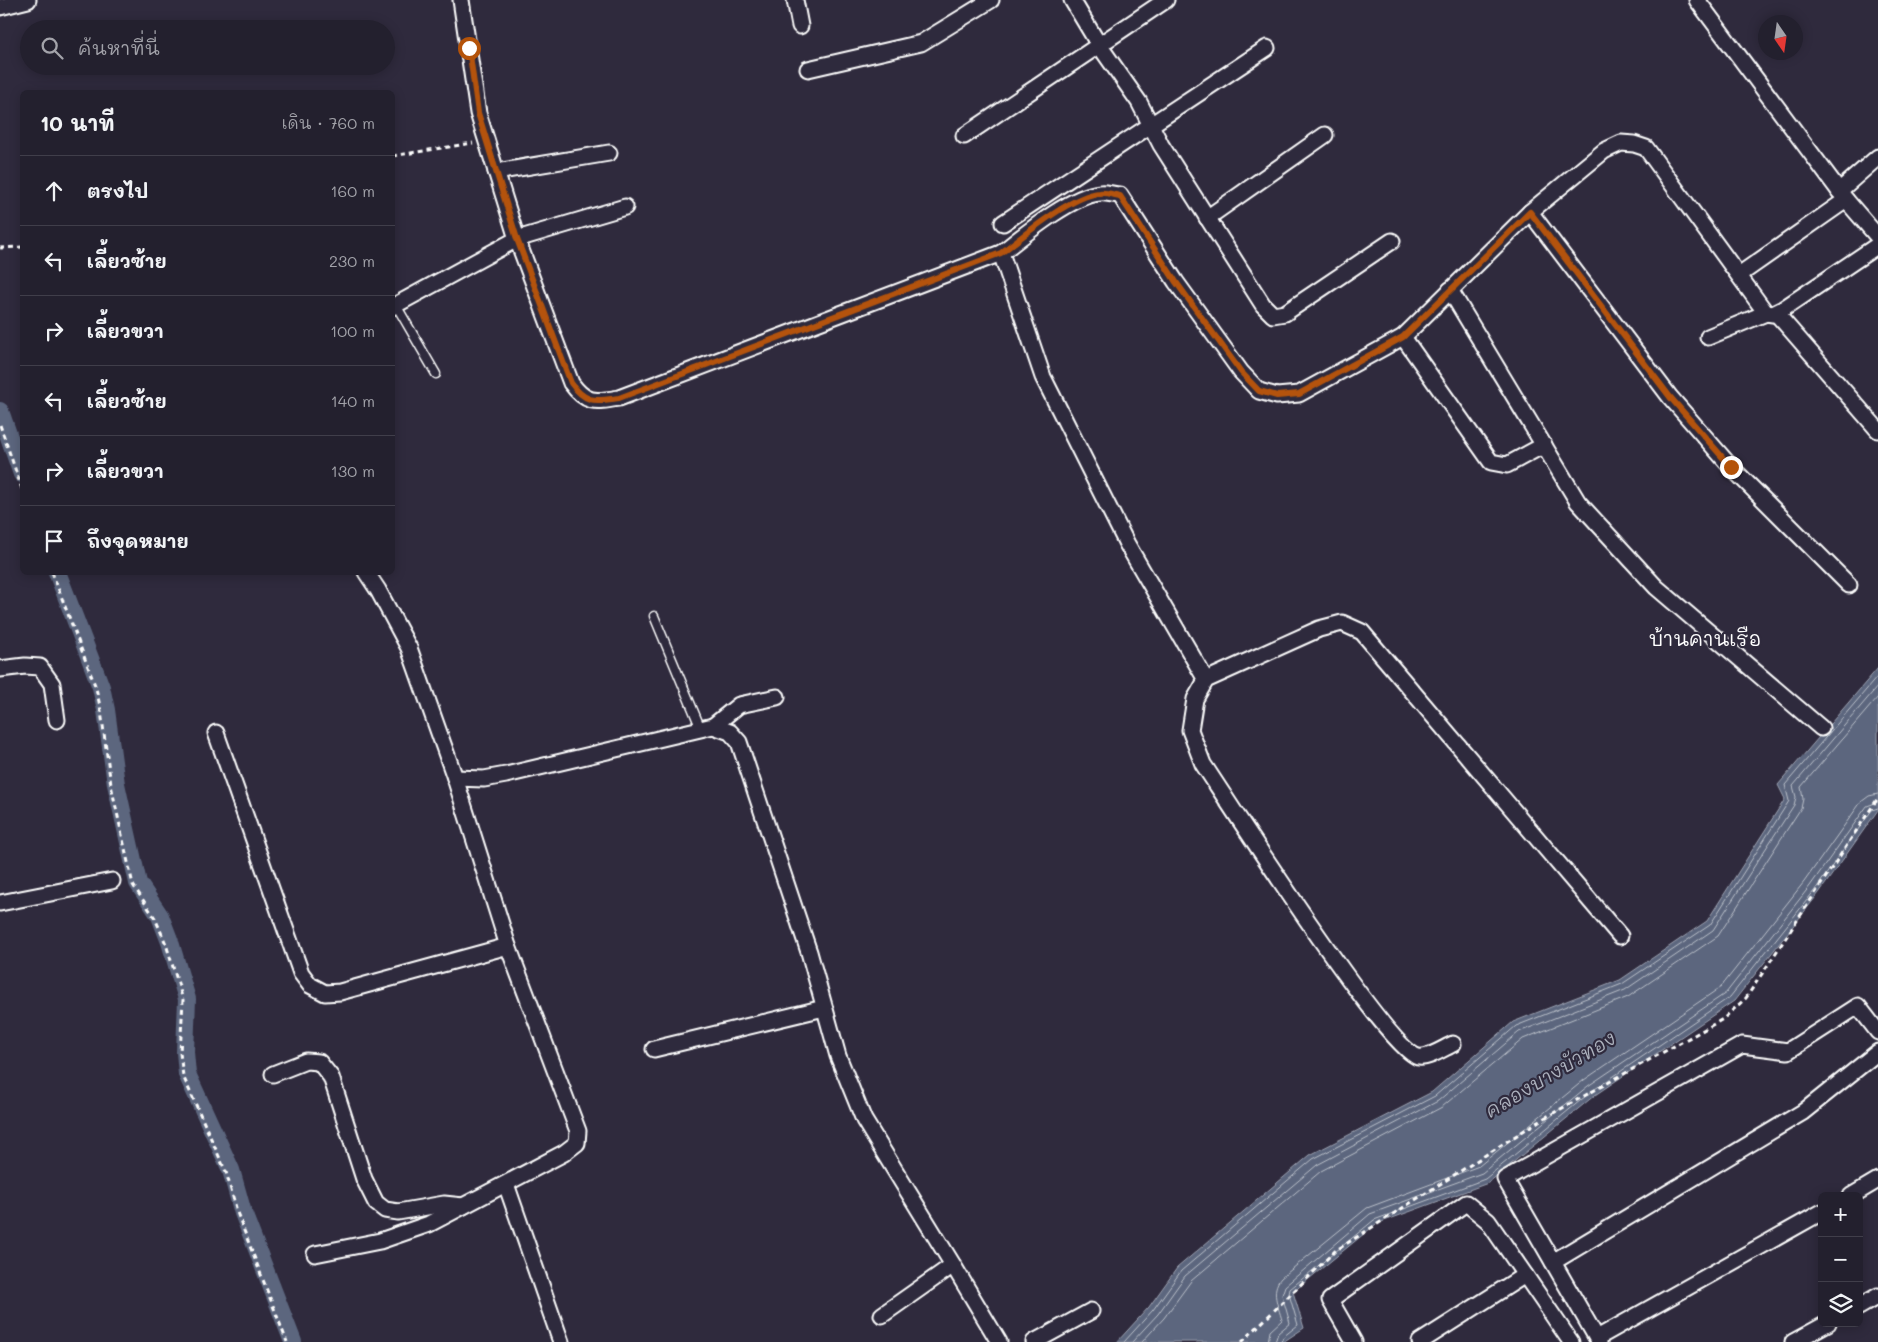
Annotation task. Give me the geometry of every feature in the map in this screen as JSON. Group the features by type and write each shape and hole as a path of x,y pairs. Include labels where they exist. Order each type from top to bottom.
{"street":[{"path":"0,7 28,0"},
{"path":"461,0 478,113 517,239 571,383 580,395 595,402 619,398 1001,253 1030,230 1078,199 1100,193 1120,196 1176,282 1241,372 1259,391 1277,396 1299,394 1403,337 1530,212 1604,151 1621,143 1634,144 1646,148 1739,275 1771,313 1878,430"},
{"path":"795,0 800,26"},
{"path":"808,69 921,43 991,0"},
{"path":"1072,0 1099,45 1139,102 1150,126 1207,218 1263,305 1273,315 1285,313 1392,241"},
{"path":"964,136 1166,0"},
{"path":"1697,0 1843,195 1878,238"},
{"path":"1003,223 1267,48"},
{"path":"1207,218 1325,135"},
{"path":"496,172 609,153"},
{"path":"1739,275 1843,195 1878,157"},
{"path":"395,305 517,239 625,207"},
{"path":"1530,212 1670,397 1731,467 1850,585"},
{"path":"1708,337 1771,313 1878,245"},
{"path":"1001,253 1043,377 1127,544 1206,680"},
{"path":"1450,290 1578,502 1656,587 1821,728"},
{"path":"1403,337 1491,462 1507,465 1544,445"},
{"path":"316,1254 380,1241 429,1224 564,1154 577,1143 578,1132 508,946 454,778 409,648 368,575"},
{"path":"1453,1044 1428,1056 1418,1057 1405,1049 1345,975 1203,764 1190,730 1195,699 1206,680 1319,629 1342,623 1362,632 1620,936"},
{"path":"0,669 25,666 40,667 52,684 57,720"},
{"path":"707,728 739,705 777,696"},
{"path":"454,778 484,779 506,775 707,728 730,732 739,742 744,754 781,872 809,952 838,1056 864,1120 954,1265 999,1342"},
{"path":"216,733 285,933 301,973 310,985 324,993 340,992 508,946"},
{"path":"0,903 112,881"},
{"path":"1818,1214 1598,1340 1505,1179 1742,1045 1788,1051 1858,1006 1878,1032"},
{"path":"654,1049 824,1008"},
{"path":"1553,1262 1803,1112 1878,1052"},
{"path":"273,1074 306,1061 319,1062 331,1077 364,1179 376,1203 385,1210 398,1212 444,1204 463,1206"},
{"path":"1858,1192 1878,1180"},
{"path":"506,1184 561,1342"},
{"path":"1354,1342 1330,1300 1466,1203 1488,1221 1571,1342"},
{"path":"882,1315 954,1265"},
{"path":"1420,1342 1525,1275"},
{"path":"1863,1304 1878,1296"},
{"path":"1034,1342 1091,1311"},
{"path":"1793,1342 1821,1327"}],"lane":[{"path":"395,308 436,374"},
{"path":"654,616 707,728"}],"path":[{"path":"395,156 486,141"},
{"path":"0,248 20,247"},
{"path":"0,425 20,483"},
{"path":"53,575 96,688 102,711 111,785 133,885 155,918 166,944 183,1000 180,1053 183,1076 226,1172 238,1215 288,1342"},
{"path":"1242,1342 1335,1251 1547,1117 1723,1019 1746,998 1878,798"}],"water":[{"name":"คลองบางบัวทอง","path":"1878,668 1878,810 1819,893 1734,1001 1595,1095 1488,1183 1376,1224 1293,1292 1304,1328 1283,1342 1117,1342 1149,1307 1177,1268 1310,1155 1432,1092 1513,1022 1620,980 1707,921 1785,799 1778,785"}],"waterway":[{"path":"0,411 20,468"},
{"path":"58,575 101,687 116,784 138,883 160,916 187,999 185,1052 187,1074 231,1170 243,1213 293,1342"}],"district":[{"name":"บ้านคานเรือ","path":"1705,638"}],"route":[{"path":"469,48 478,113 517,239 571,383 580,395 595,402 619,398 889,298 1001,253 1030,230 1078,199 1100,193 1120,196 1176,282 1241,372 1259,391 1277,396 1299,394 1403,337 1530,212 1670,397 1731,467"}]}
